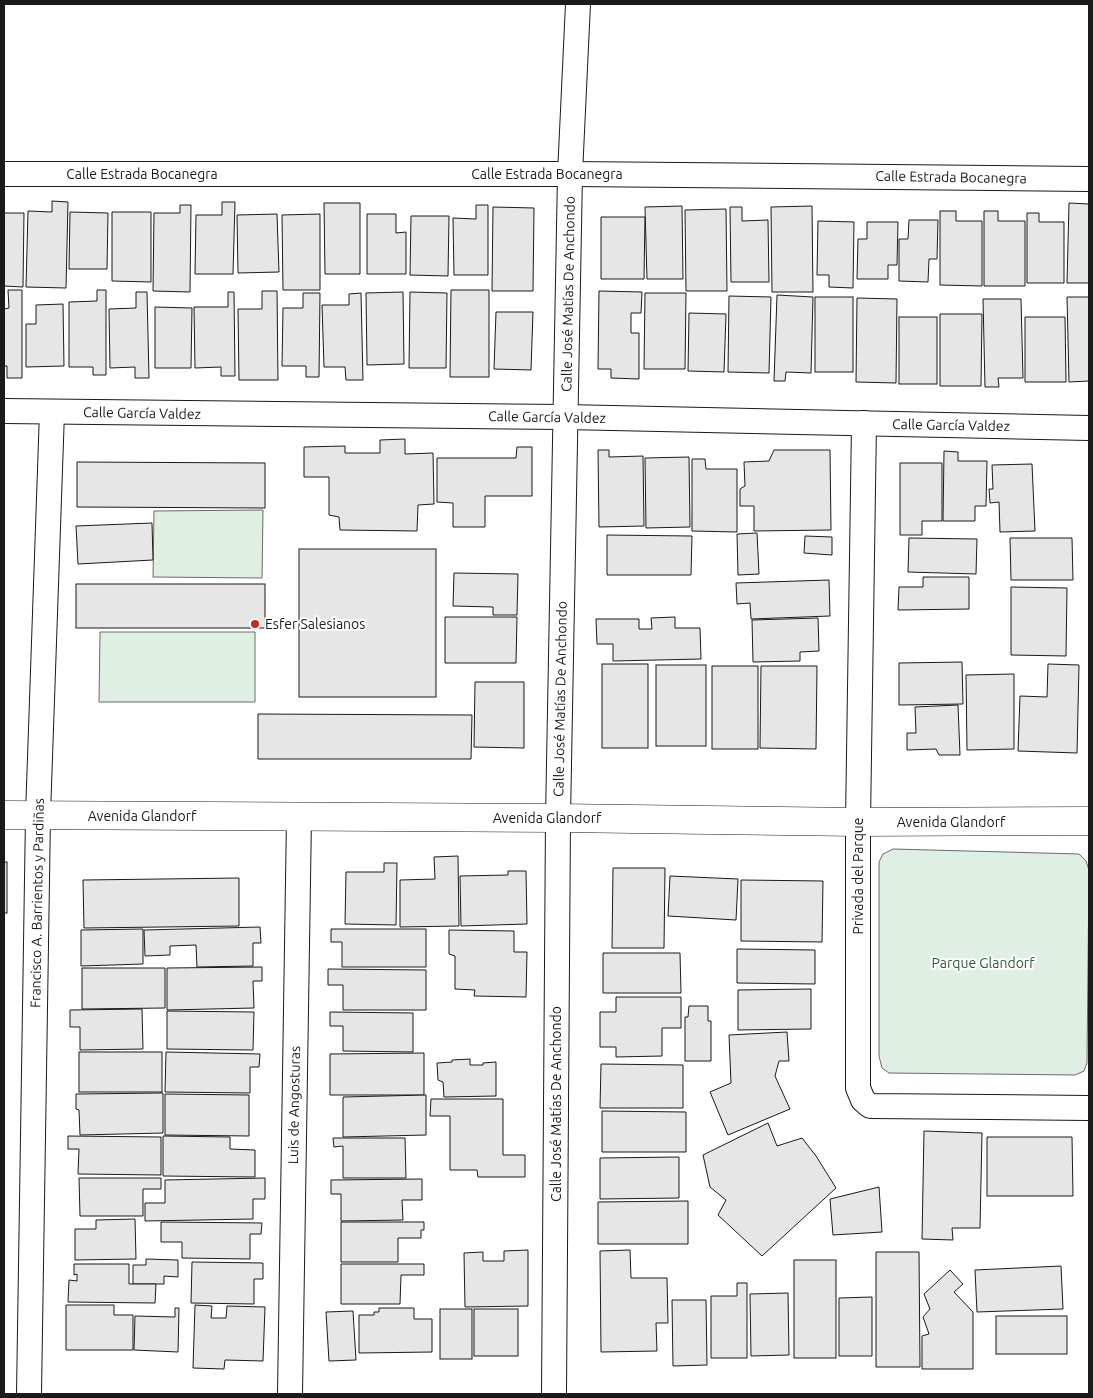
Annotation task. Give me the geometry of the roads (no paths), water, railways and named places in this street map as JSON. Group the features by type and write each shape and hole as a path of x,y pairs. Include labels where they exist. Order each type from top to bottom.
{"main road":[{"name":"Avenida Glandorf","path":"4,815 558,818 858,822 1089,821"}],"street":[{"name":"Calle José Matías De Anchondo","path":"554,1394 558,818 570,174 578,4"},
{"name":"Calle Estrada Bocanegra","path":"4,174 570,174 1089,178"},
{"name":"Calle García Valdez","path":"4,411 565,417 1089,428"},
{"name":"Francisco A. Barrientos y Pardiñas","path":"29,1394 38,815 52,412"},
{"name":"Privada del Parque","path":"864,423 858,822 858,1088 863,1100 870,1106 880,1107 1089,1108"},
{"name":"Luis de Angosturas","path":"290,1394 298,817"}],"place":[{"name":"Esfer Salesianos","path":"255,624"}],"park label":[{"name":"Parque Glandorf","path":"983,963"}]}
